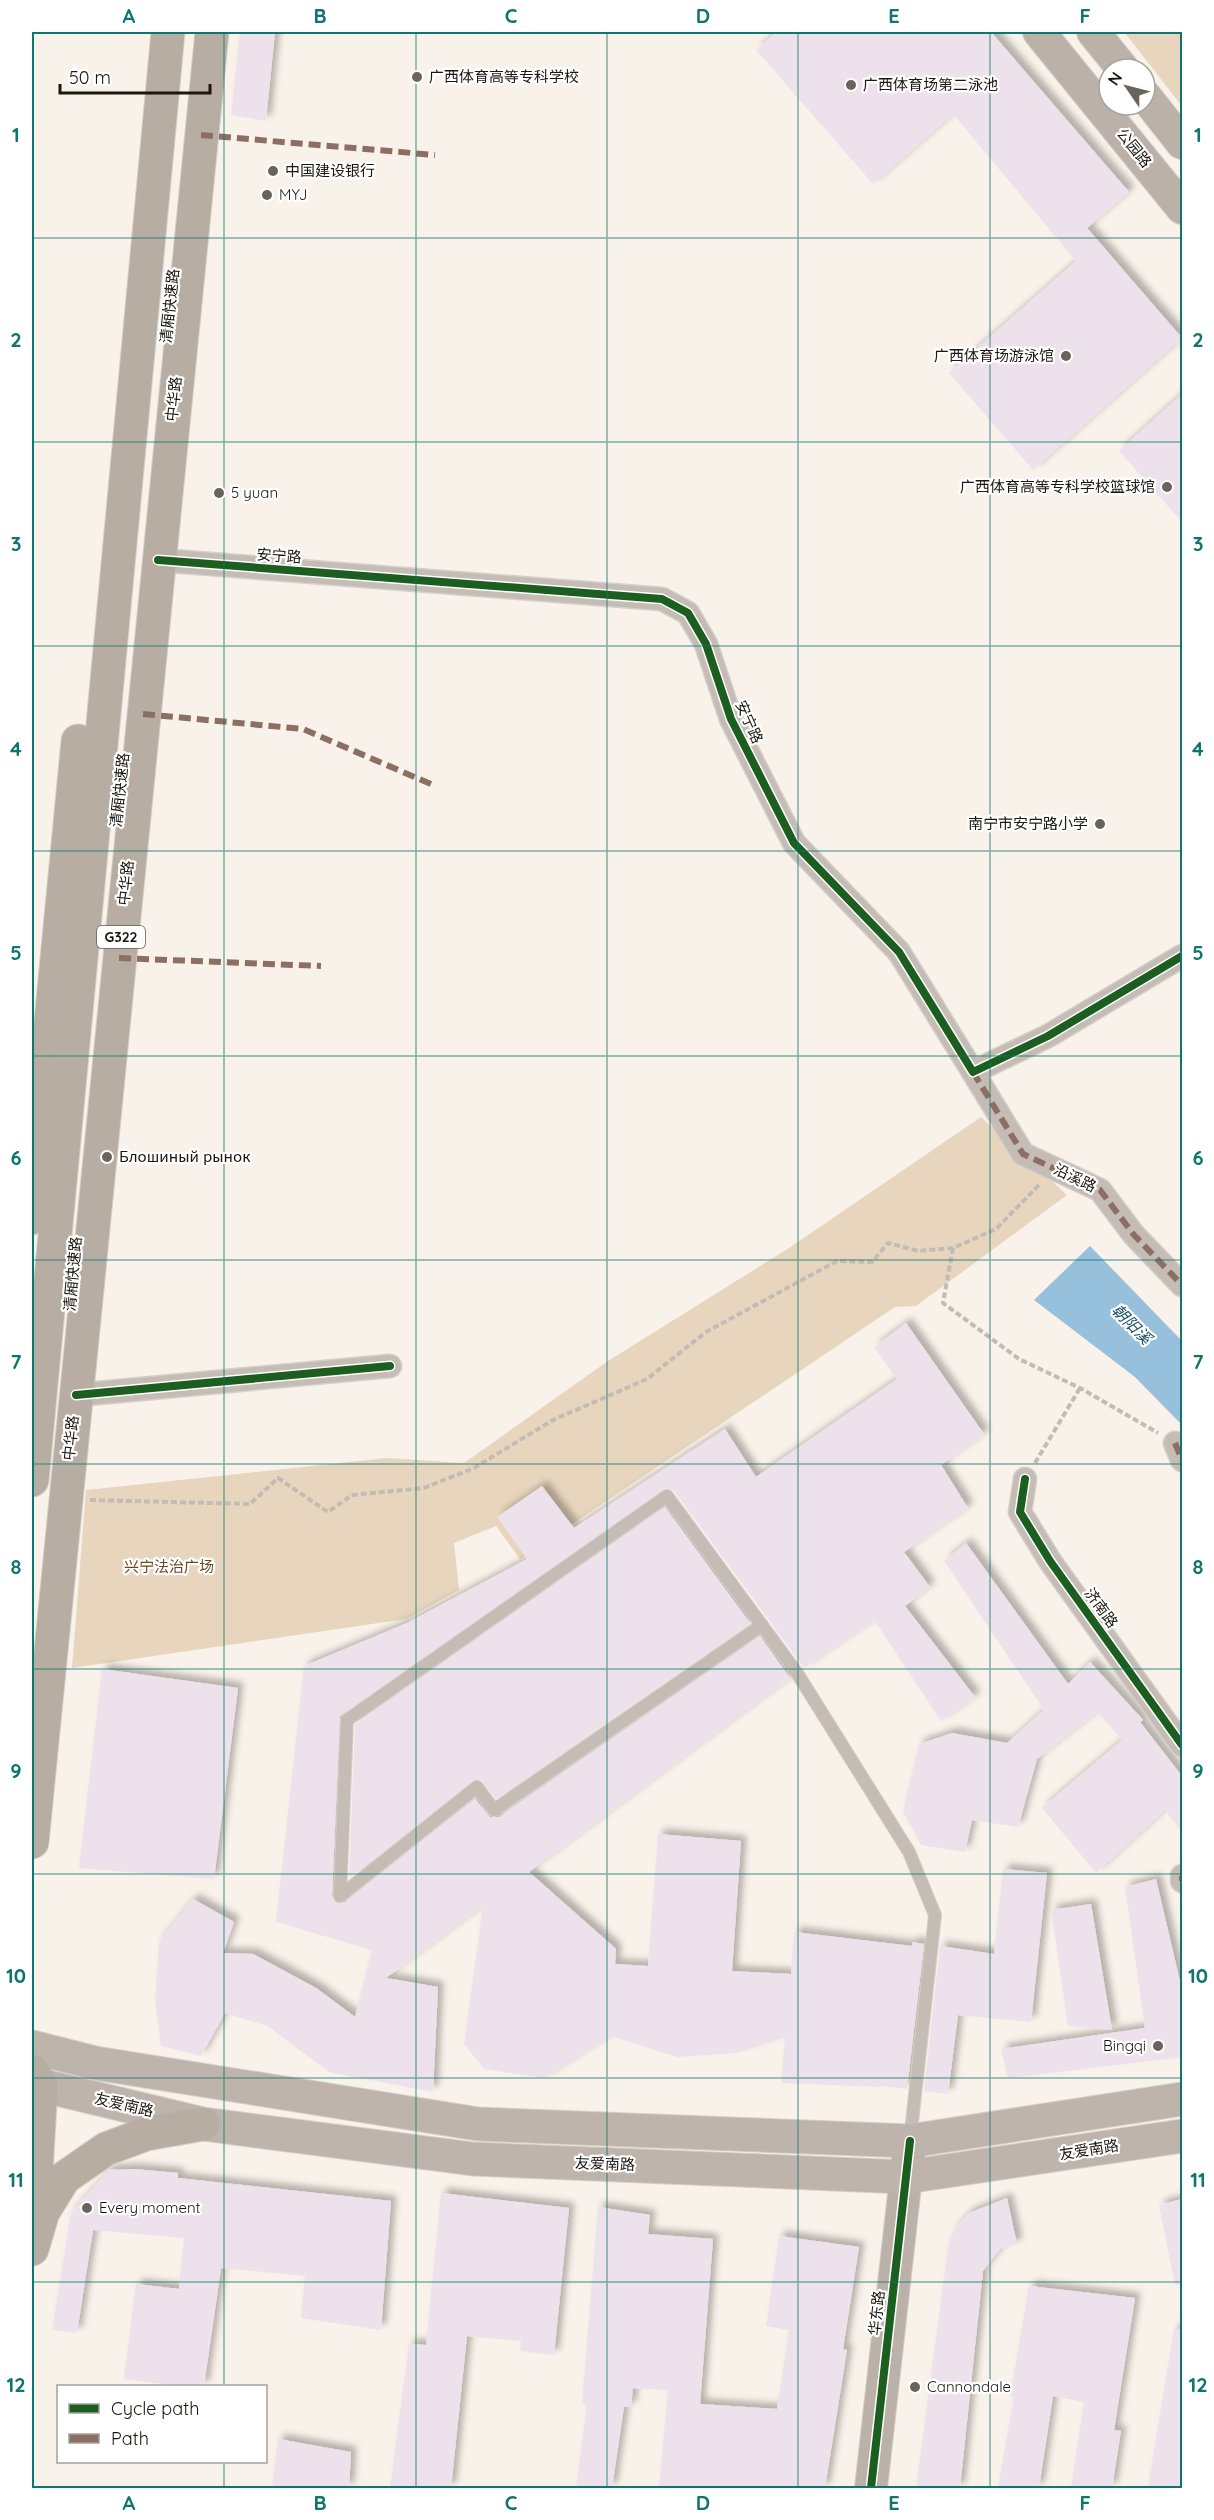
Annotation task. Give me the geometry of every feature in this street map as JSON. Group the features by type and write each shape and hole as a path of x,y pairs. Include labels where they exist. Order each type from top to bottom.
{"highway":[{"path":"32,1218 147,32"},
{"name":"清厢快速路","path":"32,1480 168,32"},
{"name":"清厢快速路","path":"32,1756 33,1678 50,1527 134,643 197,32"},
{"name":"中华路","path":"32,1842 212,32"},
{"path":"32,2248 34,2080"},
{"path":"32,2248 43,2212 63,2178 106,2149 146,2134 203,2124"}],"main road":[{"path":"32,2047 95,2062 478,2124 910,2141 1182,2099"},
{"name":"友爱南路","path":"34,2080 203,2124 473,2159 906,2177 1182,2136"}],"street":[{"name":"公园路","path":"1039,32 1182,208"},
{"path":"1092,32 1113,57"},
{"path":"1157,111 1182,142"},
{"name":"安宁路","path":"158,560 662,599 688,613 706,644 731,719 794,843 899,952 973,1071"},
{"path":"973,1071 1048,1035 1182,956"},
{"name":"沿溪路","path":"973,1071 1023,1155 1056,1168 1100,1190 1134,1235 1182,1285"},
{"path":"76,1395 390,1366"},
{"name":"济南路","path":"1025,1479 1020,1512 1050,1561 1182,1745"},
{"name":"华东路","path":"871,2488 910,2141"}],"lane":[{"path":"762,1625 494,1810 477,1787 340,1896 347,1720 667,1496 762,1625 797,1673 909,1852 935,1915 910,2141"}],"path":[{"path":"65,1500 250,1504 278,1478 328,1512 352,1495 424,1488 474,1468 553,1420 647,1379 706,1332 837,1261 872,1262 888,1244 919,1251 953,1248 996,1229 1056,1168"},
{"path":"953,1248 943,1303 1019,1359 1080,1388 1179,1451"},
{"path":"1025,1479 1080,1388"}],"green space":[{"path":"1124,32 1182,32 1182,106 1157,74 1157,57 1144,57"},
{"name":"兴宁法治广场","path":"981,1117 1067,1195 916,1306 895,1307 520,1559 496,1526 454,1543 459,1590 406,1619 72,1668 86,1490 387,1458 464,1463 608,1361 789,1248"}],"water":[{"name":"朝阳溪","path":"1090,1246 1182,1341 1182,1425 1135,1377 1034,1300"}],"building":[{"path":"240,32 275,32 266,121 231,115"},
{"path":"776,32 991,32 1129,192 1087,228 1182,338 1033,470 949,373 1076,261 953,114 873,184 756,50"},
{"name":"广西体育高等专科学校篮球馆","path":"1182,394 1182,522 1119,451"},
{"path":"906,1323 984,1434 941,1465 968,1508 904,1552 930,1587 905,1606 975,1697 941,1721 874,1620 804,1668 674,1491 666,1488 340,1716 332,1896 336,1903 345,1902 475,1799 490,1817 499,1817 760,1636 790,1678 529,1872 616,1949 615,1964 648,1966 658,1834 741,1841 732,1971 791,1974 794,1932 912,1946 912,1942 924,1944 907,2089 781,2083 785,2037 736,2053 677,2057 611,2036 544,2078 484,2069 464,2044 483,1906 386,1978 438,1987 433,2092 329,2072 267,2026 225,2013 201,2056 161,2046 155,2001 159,1941 193,1899 234,1922 223,1953 253,1954 316,1988 355,2017 372,1950 276,1922 304,1666 407,1623 527,1559 497,1517 542,1486 574,1528 725,1429 756,1477 897,1379 874,1347"},
{"path":"665,1507 750,1623 496,1799 481,1780 472,1781 349,1878 355,1724"},
{"path":"966,1543 1068,1684 1090,1662 1143,1720 1140,1722 1182,1776 1182,1832 1165,1810 1096,1873 1042,1808 1122,1740 1097,1712 1037,1759 1018,1827 972,1820 965,1852 921,1845 903,1812 919,1744 952,1733 1007,1743 1044,1710 944,1561"},
{"path":"102,1669 238,1688 214,1879 79,1868"},
{"path":"1003,1869 1047,1873 1031,2022 958,2015 948,2094 924,2091 940,1946 994,1954"},
{"path":"1156,1879 1182,1990 1182,2057 1008,2078 1001,2049 1145,2028 1125,1887"},
{"path":"1091,1904 1112,2030 1068,2026 1051,1910"},
{"path":"134,2169 178,2173 178,2178 391,2201 381,2330 301,2318 305,2276 221,2268 204,2385 170,2385 124,2379 136,2284 179,2289 184,2238 93,2230 77,2333 52,2330 71,2213 109,2170"},
{"path":"441,2193 569,2208 554,2355 520,2351 521,2341 467,2336 451,2488 390,2488 409,2344 426,2345"},
{"path":"1007,2198 1017,2244 1000,2249 983,2271 960,2488 916,2488 948,2248 955,2228 969,2213"},
{"path":"1182,2199 1182,2284 1175,2285 1159,2205"},
{"path":"598,2207 650,2215 648,2234 713,2239 700,2404 777,2409 789,2330 766,2326 779,2236 859,2247 843,2349 847,2350 825,2488 659,2488 668,2390 633,2388 631,2407 624,2407 612,2488 576,2488 587,2405 582,2404"},
{"path":"1029,2286 1135,2298 1114,2430 1121,2431 1112,2488 1071,2488 1084,2402 1053,2396 1039,2488 998,2488 1014,2397 1010,2396"},
{"path":"1174,2329 1182,2329 1182,2488 1148,2488"},
{"path":"278,2439 351,2452 349,2488 272,2488"}],"marked path":[{"path":"201,135 435,155"},
{"path":"143,714 303,729 433,785"},
{"path":"119,958 321,966"},
{"path":"973,1072 1023,1154 1100,1190 1134,1235 1182,1285"},
{"path":"1175,1443 1182,1460"},
{"path":"1182,1876 1182,1881"}],"cycle path":[{"path":"158,560 662,599 688,613 706,644 731,719 794,843 899,952 973,1072 1048,1036 1182,956"},
{"path":"76,1395 390,1366"},
{"path":"1025,1479 1020,1512 1050,1561 1182,1745"},
{"path":"871,2488 910,2141"}],"place":[{"name":"广西体育高等专科学校","path":"417,77"},
{"name":"广西体育场第二泳池","path":"851,85"},
{"name":"中国建设银行","path":"273,171"},
{"name":"MYJ","path":"267,195"},
{"name":"广西体育场游泳馆","path":"1066,356"},
{"name":"广西体育高等专科学校篮球馆","path":"1167,487"},
{"name":"5 yuan","path":"219,493"},
{"name":"南宁市安宁路小学","path":"1100,824"},
{"name":"Блошиный рынок","path":"107,1157"},
{"name":"Bingqi","path":"1158,2046"},
{"name":"Every moment","path":"87,2208"},
{"name":"Cannondale","path":"915,2387"}]}
